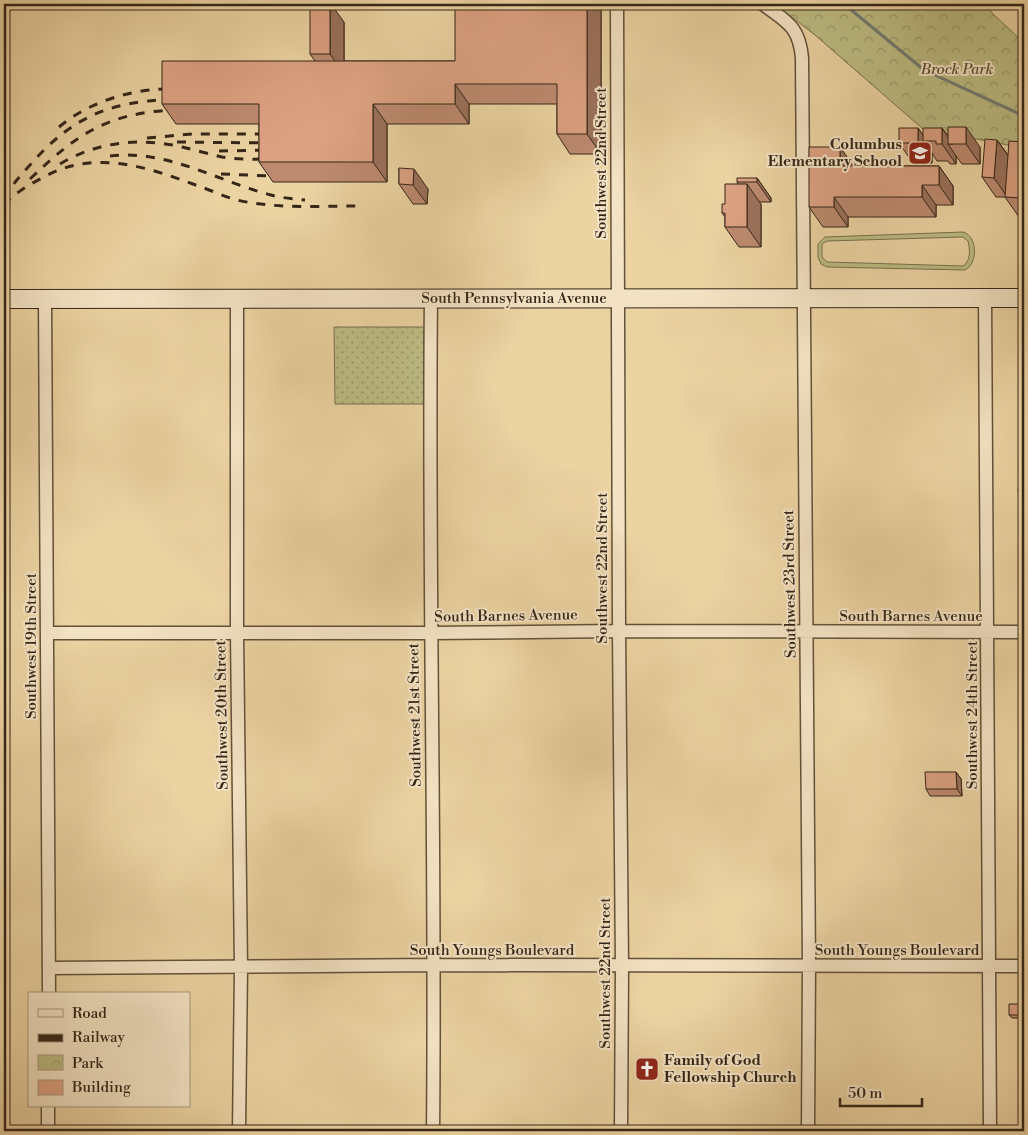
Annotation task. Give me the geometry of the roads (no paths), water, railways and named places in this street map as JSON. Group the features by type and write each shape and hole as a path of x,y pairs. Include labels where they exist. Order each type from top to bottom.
{"main road":[{"name":"South Pennsylvania Avenue","path":"4,299 1024,298"}],"street":[{"name":"Southwest 22nd Street","path":"617,4 622,967 621,1131"},
{"name":"Southwest 23rd Street","path":"763,4 787,22 799,37 802,73 809,965 808,1131"},
{"name":"Southwest 20th Street","path":"238,298 240,1131"},
{"name":"Southwest 21st Street","path":"431,298 430,633 435,965 433,1131"},
{"name":"Southwest 24th Street","path":"985,298 990,1131"},
{"name":"Southwest 19th Street","path":"45,299 49,992"},
{"name":"South Barnes Avenue","path":"47,633 1024,632"},
{"name":"South Youngs Boulevard","path":"49,968 435,965 622,967 809,965 1024,966"},
{"path":"48,1108 48,1131"}],"waterway":[{"path":"844,4 924,70 1024,116"}],"railway":[{"path":"59,127 84,110 113,98 144,91 174,89"},
{"path":"4,199 19,177 46,148 77,123 111,108 174,99"},
{"path":"30,179 63,150 94,129 111,121 130,116 174,110"},
{"path":"147,138 192,134 272,134"},
{"path":"60,164 103,146 134,142 166,144 228,158 272,159"},
{"path":"177,142 272,143"},
{"path":"219,151 272,150"},
{"path":"110,156 152,157 192,168 271,195 305,200"},
{"path":"4,205 28,186 64,168 103,162 123,164 162,173 232,199 252,203 297,206 358,206"},
{"path":"221,174 271,176"}],"place":[{"name":"Columbus Elementary School","path":"920,153"},
{"name":"Family of God Fellowship Church","path":"647,1069"}],"park label":[{"name":"Brock Park","path":"957,69"}]}
